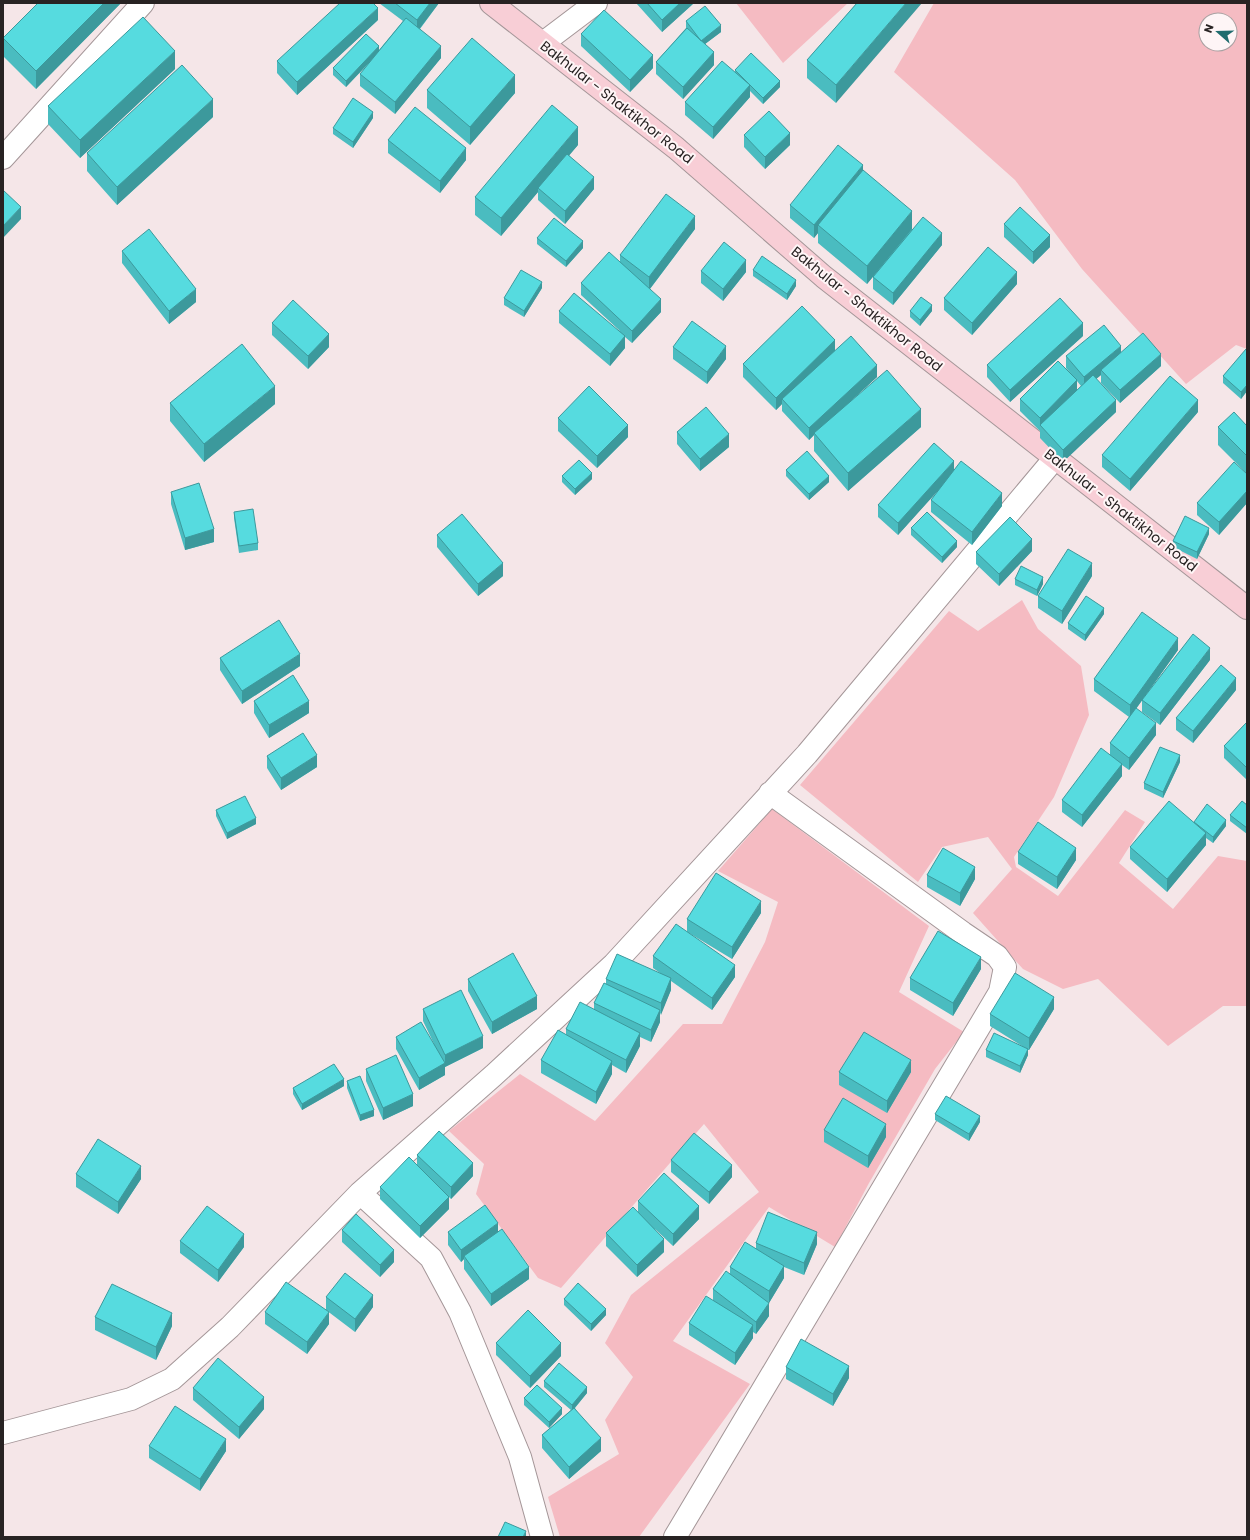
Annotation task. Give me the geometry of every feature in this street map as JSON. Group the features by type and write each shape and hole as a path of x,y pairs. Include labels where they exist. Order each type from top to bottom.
{"street":[{"path":"3,158 143,3"},
{"name":"Bakhular - Shaktikhor Road","path":"491,3 676,148 824,277 1247,608"},
{"path":"543,43 596,3"},
{"path":"3,1433 131,1399 172,1379 230,1327 360,1193 494,1075 614,964 807,754 1055,458"},
{"path":"675,1537 1000,992 1005,967 997,956 770,793"},
{"path":"360,1193 431,1258 460,1312 520,1457 542,1537"}],"shaded area":[{"path":"736,3 848,3 783,63"},
{"path":"934,3 1247,3 1247,349 1236,345 1186,384 1082,269 1015,180 894,72"},
{"path":"1022,600 1038,629 1081,666 1089,715 1054,797 1014,857 1016,867 1058,896 1125,810 1145,822 1119,863 1173,909 1218,856 1247,861 1247,1006 1223,1006 1168,1046 1098,979 1063,989 1023,969 973,913 1012,869 988,837 942,847 918,882 800,785 949,611 978,631"},
{"path":"772,809 929,926 899,992 964,1032 935,1069 869,1183 835,1247 769,1207 673,1341 750,1384 639,1537 560,1537 548,1497 619,1454 605,1420 633,1377 605,1343 631,1295 759,1192 704,1124 561,1288 538,1278 476,1194 484,1164 449,1131 520,1074 595,1121 683,1024 722,1024 765,942 778,902 718,871"}],"building":[{"path":"38,3 104,3 36,71 3,38"},
{"path":"340,3 373,3 378,8 297,82 277,61"},
{"path":"395,3 430,3 417,20"},
{"path":"647,3 680,3 662,20"},
{"path":"857,3 906,3 836,85 807,60"},
{"path":"705,6 721,25 701,41 686,21"},
{"path":"604,10 653,55 630,80 581,34"},
{"path":"143,17 175,51 80,140 48,106"},
{"path":"406,18 441,46 395,102 360,74"},
{"path":"687,28 714,52 683,87 656,62"},
{"path":"366,34 379,46 346,81 333,68"},
{"path":"472,38 515,75 470,127 427,90"},
{"path":"751,53 780,81 763,98 735,70"},
{"path":"722,61 750,85 713,127 685,102"},
{"path":"182,65 213,99 117,187 87,153"},
{"path":"353,98 373,112 353,142 333,128"},
{"path":"552,105 578,127 501,218 475,197"},
{"path":"415,107 466,148 440,181 388,140"},
{"path":"769,111 790,133 765,157 744,135"},
{"path":"838,145 863,165 814,225 790,205"},
{"path":"567,154 594,177 565,211 538,188"},
{"path":"863,170 912,211 867,266 818,225"},
{"path":"3,190 21,207 3,226"},
{"path":"666,194 695,216 649,277 620,255"},
{"path":"1020,207 1050,235 1033,252 1004,224"},
{"path":"923,217 942,233 893,293 873,277"},
{"path":"554,218 583,241 566,261 537,238"},
{"path":"149,229 196,289 169,311 122,251"},
{"path":"724,242 746,260 723,289 701,271"},
{"path":"988,247 1017,272 972,323 944,298"},
{"path":"609,252 661,299 632,331 581,283"},
{"path":"762,256 796,280 787,294 753,270"},
{"path":"521,270 542,282 524,311 504,298"},
{"path":"574,293 625,336 610,354 559,311"},
{"path":"921,297 932,305 920,320 910,311"},
{"path":"1060,298 1083,323 1010,390 987,365"},
{"path":"293,300 329,334 308,356 272,323"},
{"path":"802,306 835,340 776,398 743,364"},
{"path":"692,321 726,346 707,372 673,347"},
{"path":"1104,325 1121,346 1084,377 1066,356"},
{"path":"1143,333 1161,354 1120,390 1101,370"},
{"path":"851,336 877,365 809,428 782,399"},
{"path":"242,344 275,386 204,444 170,403"},
{"path":"1246,349 1247,385 1241,392 1223,376"},
{"path":"1058,361 1077,380 1040,418 1020,399"},
{"path":"887,370 921,409 848,473 814,433"},
{"path":"1093,375 1116,400 1063,450 1040,425"},
{"path":"1170,376 1198,400 1130,479 1102,455"},
{"path":"589,386 628,425 597,456 558,418"},
{"path":"706,407 729,434 700,459 677,432"},
{"path":"1234,412 1247,426 1247,456 1218,427"},
{"path":"934,443 954,461 898,523 878,505"},
{"path":"807,451 829,476 809,494 786,470"},
{"path":"579,460 592,473 575,489 562,476"},
{"path":"961,461 1002,493 972,532 931,500"},
{"path":"1234,462 1247,474 1247,491 1219,522 1197,503"},
{"path":"199,483 214,529 185,538 171,492"},
{"path":"253,509 258,543 239,546 234,512"},
{"path":"927,512 957,541 942,557 911,528"},
{"path":"462,514 503,563 478,584 437,535"},
{"path":"1185,516 1209,528 1197,552 1173,541"},
{"path":"1010,517 1032,539 999,574 976,552"},
{"path":"1068,549 1092,563 1062,611 1038,596"},
{"path":"1021,566 1043,577 1037,590 1015,579"},
{"path":"1086,596 1104,608 1085,635 1068,623"},
{"path":"1142,612 1178,638 1130,705 1094,679"},
{"path":"279,620 300,654 242,691 220,658"},
{"path":"1193,634 1210,648 1160,713 1142,700"},
{"path":"1221,665 1236,678 1193,731 1176,718"},
{"path":"293,675 309,701 269,725 254,701"},
{"path":"1136,708 1156,723 1129,758 1110,743"},
{"path":"1247,722 1247,768 1224,746"},
{"path":"303,733 317,755 281,778 267,756"},
{"path":"1160,747 1180,755 1163,792 1144,783"},
{"path":"1101,748 1122,764 1082,815 1062,800"},
{"path":"245,796 256,818 227,833 216,810"},
{"path":"1169,801 1206,833 1167,879 1130,847"},
{"path":"1242,801 1247,805 1247,828 1230,815"},
{"path":"1207,804 1226,820 1213,837 1194,822"},
{"path":"1038,822 1076,848 1057,877 1018,852"},
{"path":"943,848 975,867 960,893 927,875"},
{"path":"716,873 761,901 732,947 687,919"},
{"path":"676,924 735,965 712,998 653,956"},
{"path":"938,931 981,957 953,1003 910,978"},
{"path":"513,953 537,996 492,1022 468,979"},
{"path":"617,954 671,978 661,1003 606,979"},
{"path":"1015,973 1054,997 1029,1038 990,1014"},
{"path":"604,983 660,1010 651,1030 594,1003"},
{"path":"461,990 483,1036 445,1055 423,1009"},
{"path":"580,1002 640,1033 626,1060 566,1029"},
{"path":"421,1022 445,1063 419,1078 396,1037"},
{"path":"558,1030 612,1061 596,1092 541,1060"},
{"path":"864,1032 911,1060 887,1101 839,1072"},
{"path":"994,1033 1028,1049 1020,1066 986,1050"},
{"path":"396,1055 413,1094 383,1108 366,1069"},
{"path":"334,1064 344,1079 302,1104 293,1088"},
{"path":"360,1076 374,1110 360,1115 347,1081"},
{"path":"946,1096 980,1116 969,1134 935,1114"},
{"path":"843,1098 886,1124 868,1156 824,1130"},
{"path":"439,1131 473,1163 451,1187 417,1155"},
{"path":"694,1133 732,1165 709,1192 671,1160"},
{"path":"98,1139 141,1166 118,1202 76,1174"},
{"path":"409,1157 449,1197 420,1226 380,1187"},
{"path":"664,1173 699,1206 673,1234 638,1201"},
{"path":"485,1205 498,1223 461,1250 448,1232"},
{"path":"207,1206 244,1234 218,1270 180,1241"},
{"path":"633,1207 664,1239 637,1265 606,1233"},
{"path":"768,1212 817,1232 804,1263 756,1243"},
{"path":"356,1214 394,1250 380,1265 342,1230"},
{"path":"502,1229 529,1267 491,1294 464,1256"},
{"path":"745,1242 784,1266 769,1291 730,1267"},
{"path":"726,1271 769,1303 756,1322 713,1289"},
{"path":"345,1273 373,1295 355,1319 326,1297"},
{"path":"286,1282 329,1312 307,1342 265,1312"},
{"path":"578,1283 606,1309 591,1324 564,1299"},
{"path":"112,1284 172,1313 156,1347 95,1317"},
{"path":"706,1296 753,1325 735,1353 689,1323"},
{"path":"528,1310 561,1343 530,1376 496,1343"},
{"path":"801,1339 849,1366 833,1394 786,1367"},
{"path":"218,1358 264,1397 239,1427 193,1388"},
{"path":"559,1363 587,1387 572,1405 544,1381"},
{"path":"537,1385 562,1408 549,1422 524,1398"},
{"path":"175,1406 226,1439 200,1479 149,1446"},
{"path":"574,1408 601,1438 569,1467 542,1435"},
{"path":"505,1522 526,1531 523,1537 498,1537"}]}
